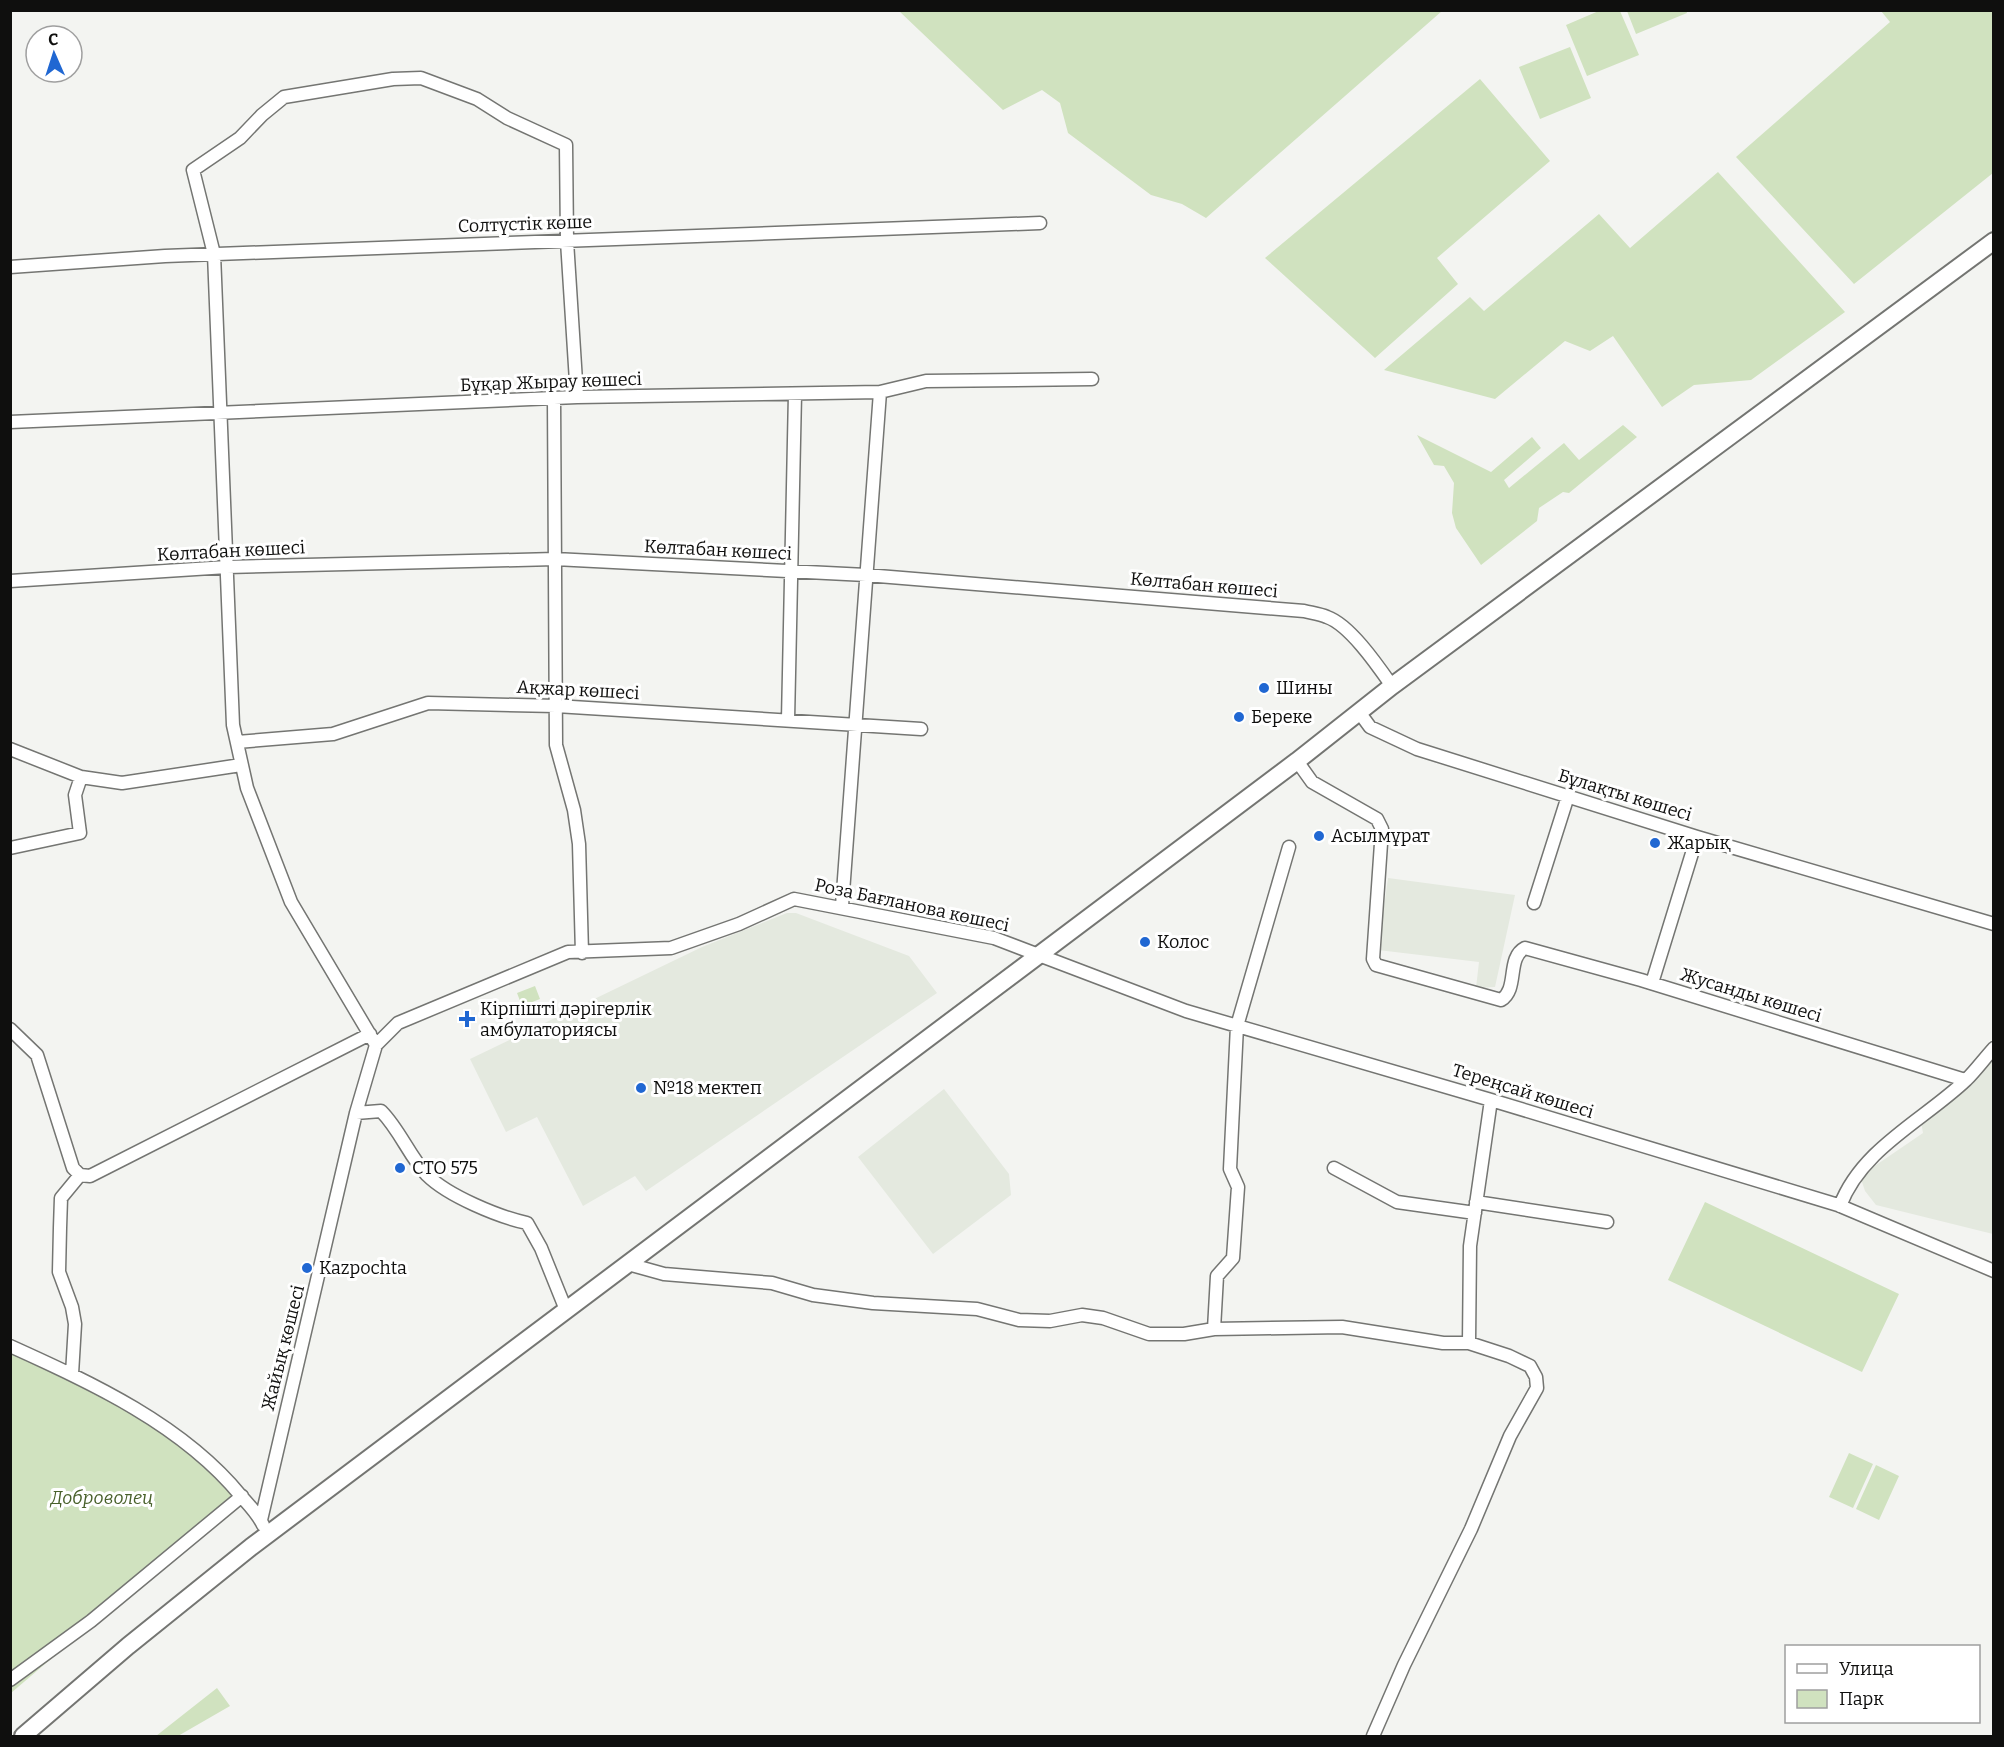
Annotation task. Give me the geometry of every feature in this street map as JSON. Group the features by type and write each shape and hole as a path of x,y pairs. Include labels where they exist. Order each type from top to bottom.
{"main road":[{"path":"23,1737 264,1527 566,1310 1297,761 1392,686 1994,241"}],"street":[{"path":"376,1045 291,902 247,788 241,765 233,725 214,254 193,170 240,138 262,115 284,97 393,79 422,78 466,95 507,118 566,145 567,241 577,397"},
{"name":"Солтүстік көше","path":"10,267 214,254 1040,223"},
{"name":"Бұқар Жырау көшесі","path":"10,422 577,397 880,392 926,381 1092,379"},
{"path":"842,906 880,392"},
{"path":"788,720 795,394"},
{"path":"554,399 556,745 574,810 579,844 582,953"},
{"name":"Көлтабан көшесі","path":"10,582 227,567 555,559 866,575 1304,611 1329,617 1341,625 1376,663 1392,686"},
{"name":"Ақжар көшесі","path":"237,742 333,734 428,703 555,706 921,729"},
{"name":"Бұлақты көшесі","path":"1359,712 1370,728 1417,749 1696,837 1994,924"},
{"path":"10,749 81,777 122,783 241,765"},
{"name":"Жусанды көшесі","path":"1297,761 1312,782 1377,819 1382,829 1374,962 1376,965 1501,1000 1509,993 1516,957 1526,948 1652,983 1965,1080"},
{"path":"10,848 80,833 75,795 81,777"},
{"path":"1534,903 1568,796"},
{"path":"1652,983 1696,837"},
{"path":"1214,1329 1217,1276 1233,1258 1238,1187 1230,1169 1237,1026 1289,847"},
{"name":"Роза Бағланова көшесі","path":"376,1045 398,1023 568,952 671,948 739,924 794,899 842,906 994,938 1040,954"},
{"name":"Тереңсай көшесі","path":"1040,954 1186,1011 1491,1100 1840,1206 1994,1271"},
{"path":"10,1029 37,1055 73,1168 80,1175 90,1176 370,1034"},
{"name":"Жайық көшесі","path":"264,1527 356,1113 376,1045"},
{"path":"1840,1206 1851,1181 1880,1151 1965,1080 1994,1048"},
{"path":"1469,1343 1470,1246 1491,1100"},
{"path":"356,1113 381,1111 393,1123 428,1175 482,1208 503,1218 527,1224 542,1248 566,1310"},
{"path":"1334,1168 1397,1202 1607,1222"},
{"path":"72,1374 75,1324 72,1307 59,1272 60,1218 61,1198 80,1175"},
{"path":"628,1263 664,1274 772,1283 813,1295 873,1303 977,1309 1019,1320 1050,1321 1082,1316 1103,1318 1149,1334 1184,1334 1214,1329 1292,1325 1342,1327 1443,1342 1469,1343 1509,1356 1530,1366 1537,1388 1510,1436 1471,1529 1404,1665 1373,1737"},
{"path":"10,1346 72,1374 167,1429 229,1481 264,1527"},
{"path":"10,1680 91,1621 242,1497"}],"shaded area":[{"path":"1388,878 1515,895 1495,987 1476,988 1479,962 1378,950"},
{"name":"№18 мектеп","path":"787,913 796,913 909,956 937,993 646,1191 635,1176 583,1206 537,1117 506,1132 470,1059 702,947"},
{"path":"1993,1060 1993,1234 1876,1205 1865,1191 1860,1176 1923,1133 1921,1122"},
{"path":"944,1089 1009,1174 1011,1195 933,1254 858,1157"}],"green space":[{"path":"1601,10 1620,11 1639,55 1587,76 1566,25"},
{"path":"1686,10 1687,13 1636,34 1627,11"},
{"path":"899,11 1442,11 1206,218 1182,204 1151,195 1068,133 1060,103 1042,90 1003,110"},
{"path":"1881,11 1993,11 1993,173 1854,284 1736,157 1890,22"},
{"path":"1570,47 1591,98 1540,119 1519,67"},
{"path":"1480,79 1550,161 1437,258 1458,284 1375,358 1265,258"},
{"path":"1718,172 1845,312 1751,380 1694,385 1662,407 1613,336 1590,351 1565,341 1495,399 1384,370 1470,297 1484,311 1599,214 1630,248"},
{"path":"1623,425 1637,437 1569,493 1563,492 1539,508 1537,521 1481,565 1456,528 1452,513 1454,483 1444,466 1434,465 1417,435 1491,472 1532,437 1541,448 1504,480 1509,488 1564,443 1579,460"},
{"path":"535,986 540,999 522,1006 517,993"},
{"path":"1705,1202 1899,1294 1862,1372 1668,1280"},
{"name":"Доброволец","path":"11,1351 98,1387 196,1453 242,1496 11,1693"},
{"path":"1849,1453 1873,1464 1853,1508 1829,1497"},
{"path":"1876,1465 1899,1476 1879,1520 1856,1509"},
{"path":"217,1688 230,1706 178,1736 156,1736"}],"place":[{"name":"Шины","path":"1264,688"},
{"name":"Береке","path":"1239,717"},
{"name":"Асылмұрат","path":"1319,836"},
{"name":"Жарық","path":"1655,843"},
{"name":"Колос","path":"1145,942"},
{"name":"Кірпішті дәрігерлік амбулаториясы","path":"467,1019"},
{"name":"№18 мектеп","path":"641,1088"},
{"name":"СТО 575","path":"400,1168"},
{"name":"Kazpochta","path":"307,1268"}]}
